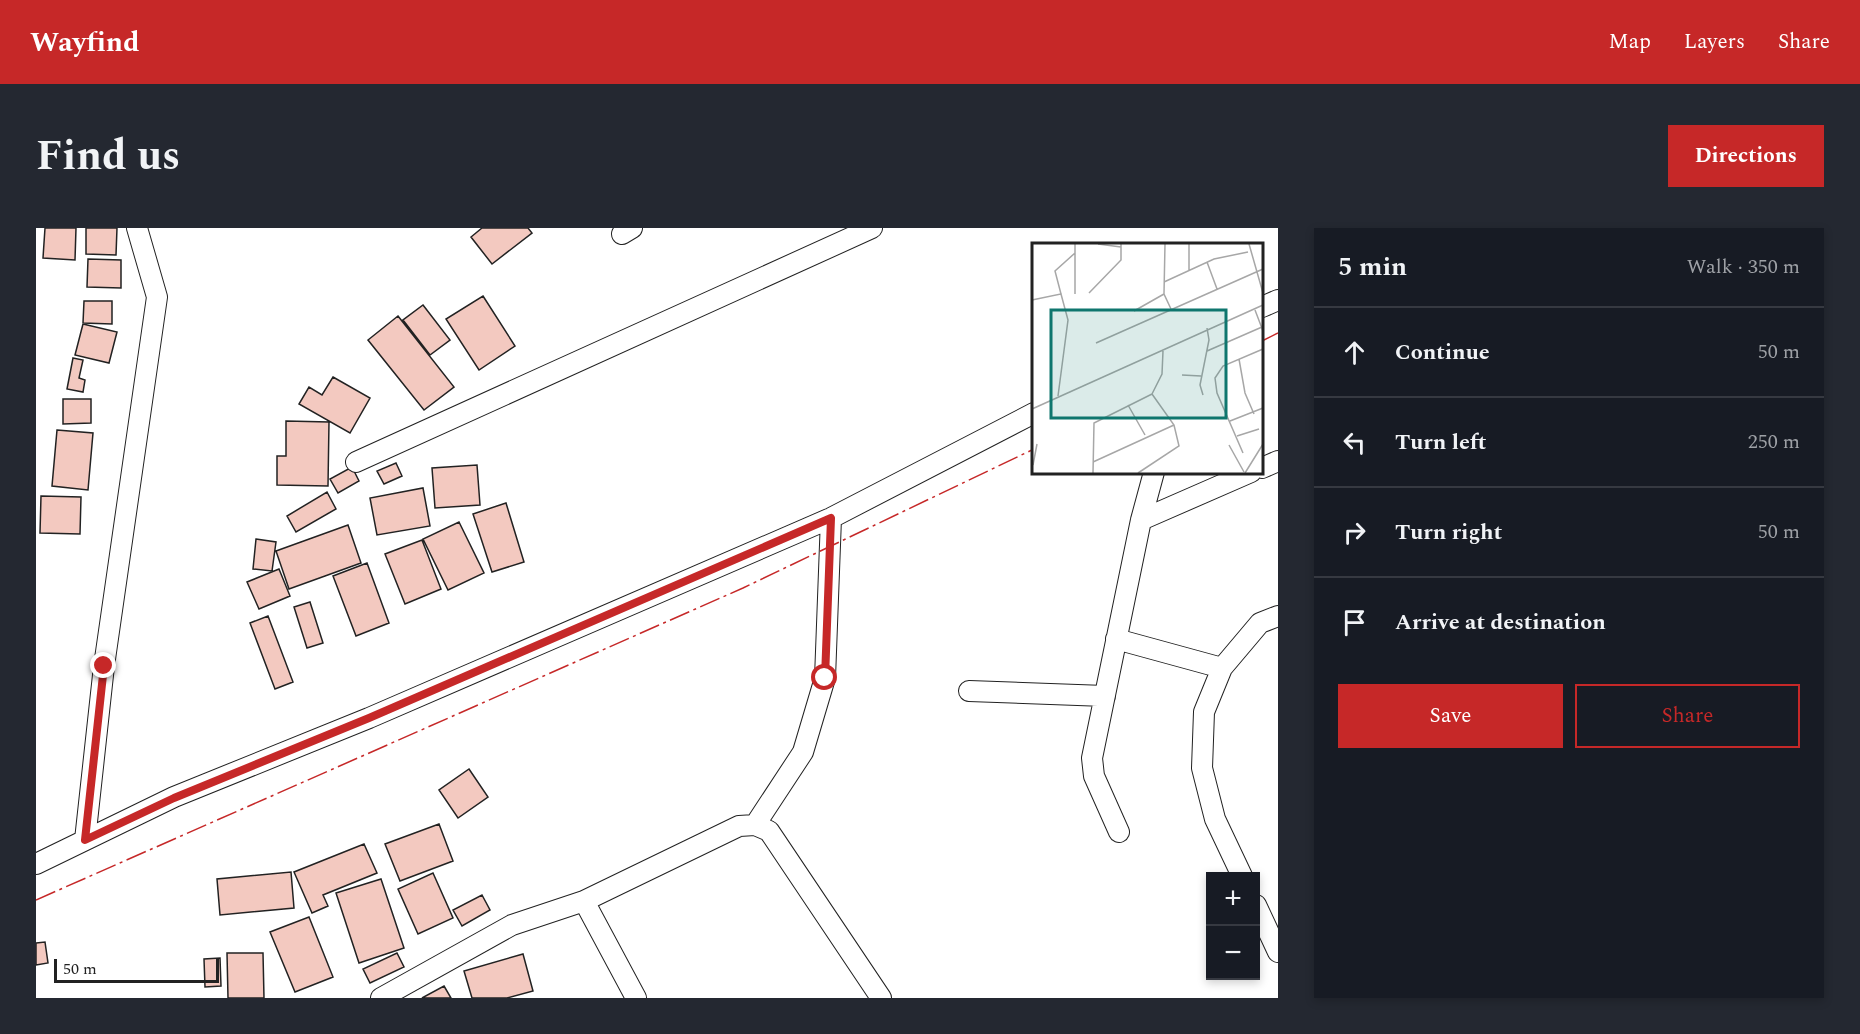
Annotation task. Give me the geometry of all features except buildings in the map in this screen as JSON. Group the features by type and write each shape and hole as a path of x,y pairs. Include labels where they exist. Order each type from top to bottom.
{"street":[{"path":"85,840 104,666 157,297 137,228"},
{"path":"356,462 872,228"},
{"path":"1263,307 1278,300"},
{"path":"36,864 174,798 369,718 831,518 1032,414"},
{"path":"1263,468 1278,461"},
{"path":"1119,832 1094,776 1092,759 1141,520 1153,474"},
{"path":"1141,520 1246,474"},
{"path":"755,825 803,752 825,678 831,518"},
{"path":"1240,872 1215,819 1203,768 1204,712 1222,668 1260,623 1278,616"},
{"path":"1116,639 1222,668"},
{"path":"969,691 1105,696"},
{"path":"381,998 512,925 584,901 739,826 755,825 769,831 881,998"},
{"path":"584,901 636,998"},
{"path":"1260,914 1278,952"}],"power":[{"path":"1263,340 1278,333"},
{"path":"36,900 743,588 1032,450"}],"route":[{"path":"104,666 85,840 174,798 369,718 831,518 825,678"}]}
